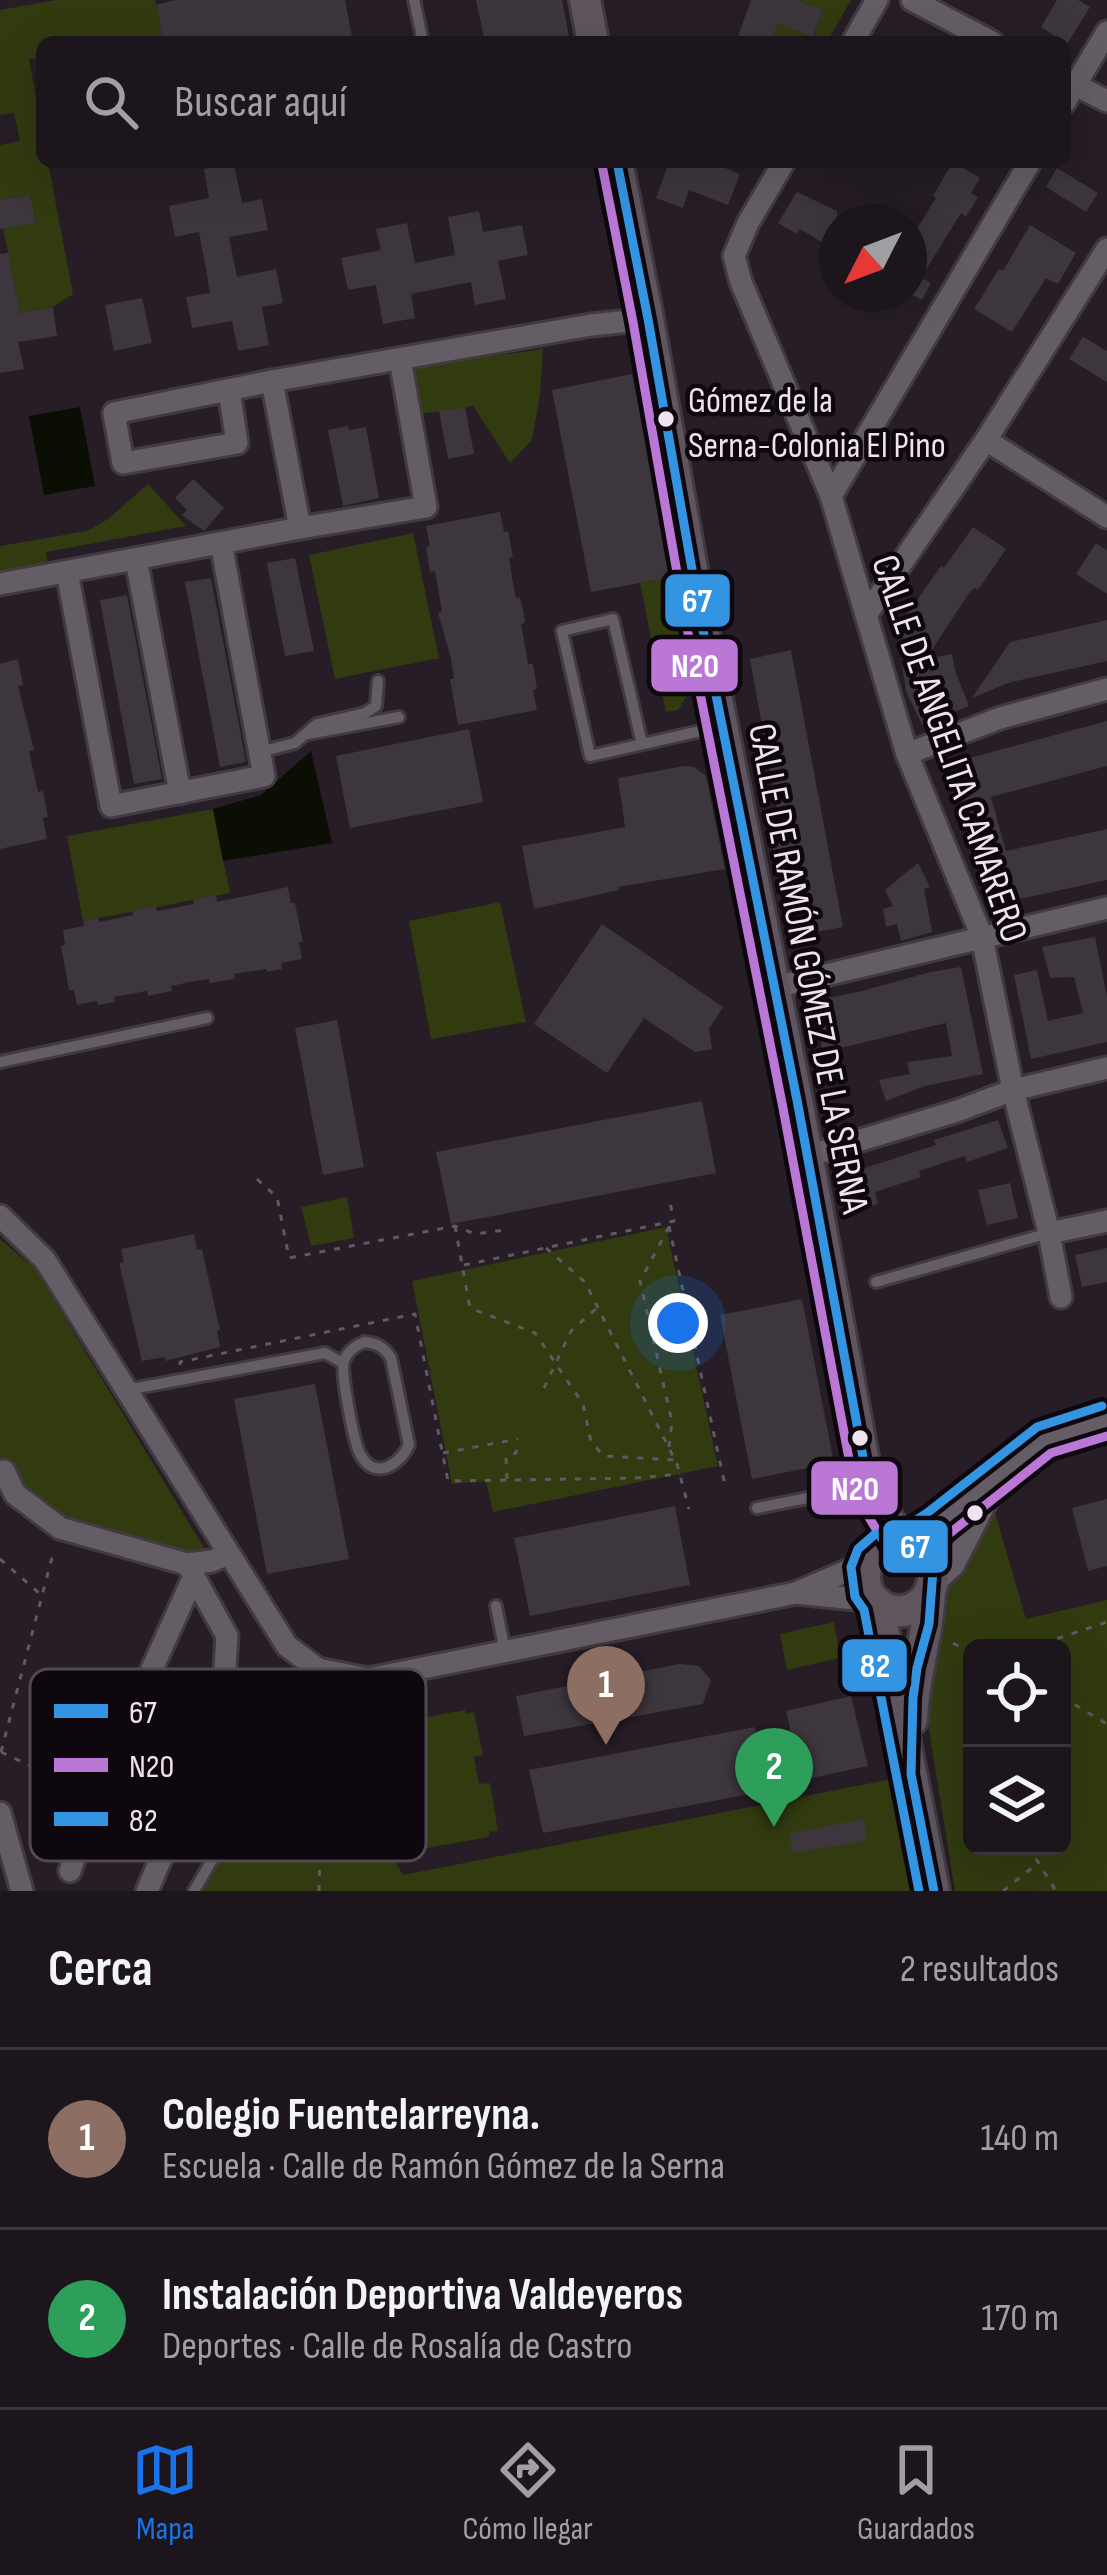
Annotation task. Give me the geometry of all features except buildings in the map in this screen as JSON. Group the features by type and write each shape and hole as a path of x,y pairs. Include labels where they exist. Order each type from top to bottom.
{"street":[{"path":"585,0 592,36"},
{"path":"856,36 877,0"},
{"path":"912,0 981,36"},
{"path":"1071,85 1107,32"},
{"path":"1071,90 1107,101"},
{"name":"CALLE DE RAMÓN GÓMEZ DE LA SERNA","path":"618,168 869,1491 904,1543"},
{"name":"CALLE DE ANGELITA CAMARERO","path":"780,168 734,256 831,496 907,754 982,937 1061,1297"},
{"path":"831,496 1026,168"},
{"path":"866,615 986,440 1107,249"},
{"path":"229,390 237,443 123,463 113,413 272,381 648,319"},
{"path":"0,584 426,507 400,359"},
{"path":"272,381 300,528"},
{"path":"986,440 1107,517"},
{"path":"67,572 111,806 180,794 264,776 221,543"},
{"path":"136,559 180,794"},
{"path":"907,754 1000,718 1107,689"},
{"path":"775,986 1107,908"},
{"path":"808,1156 1013,1090 1107,1068"},
{"path":"0,1216 45,1260 287,1646 317,1669"},
{"path":"1049,1233 1107,1221"},
{"path":"419,1669 796,1593 869,1560 884,1546 904,1543 936,1525 1044,1440 1107,1420"},
{"path":"4,1471 15,1493 60,1528 190,1570 228,1554"},
{"path":"869,1560 865,1581 877,1602 889,1609 913,1608 952,1566 1000,1473"},
{"name":"CALLE DE RAMÓN GÓMEZ DE LA SERNA","path":"869,1491 865,1507 869,1560"},
{"path":"904,1543 917,1547 933,1570 929,1624 913,1698 911,1774"},
{"path":"190,1570 227,1636 225,1669"},
{"path":"148,1669 190,1570"},
{"path":"796,1593 877,1602"},
{"path":"877,1602 934,1891"},
{"path":"0,1813 22,1891"},
{"path":"0,1834 15,1866"},
{"path":"0,1846 15,1866"},
{"path":"70,1870 73,1861"},
{"path":"147,1891 160,1861"}],"lane":[{"path":"414,0 422,36"},
{"path":"642,744 613,619 562,631 590,756 723,726"},
{"path":"260,752 295,743 317,724 365,713 376,706 378,681"},
{"path":"304,735 399,717"},
{"path":"0,1062 207,1018"},
{"path":"876,1282 1049,1233"},
{"path":"364,1342 374,1342 391,1358 409,1445 395,1466 379,1468 360,1455 343,1363 364,1342"},
{"path":"126,1390 325,1353 343,1363"},
{"path":"757,1508 823,1496"},
{"path":"496,1606 505,1652"},
{"path":"194,1891 211,1861"}],"path":[{"path":"257,1179 277,1197 289,1258 455,1226 475,1234 505,1230"},
{"path":"462,1266 669,1224 674,1221 669,1197"},
{"path":"669,1224 640,1281 672,1422 669,1448"},
{"path":"669,1224 726,1490"},
{"path":"455,1226 470,1308 535,1334 583,1404 591,1442 598,1452 674,1460"},
{"path":"546,1248 585,1282 669,1448 689,1510"},
{"path":"544,1388 571,1331 598,1307"},
{"path":"184,1379 179,1362 415,1314 448,1481 680,1474"},
{"path":"442,1454 518,1439 516,1453 506,1457 507,1480"},
{"path":"30,1765 1,1751 60,1528"},
{"path":"0,1559 42,1595"},
{"path":"1057,1639 1107,1622"},
{"path":"954,1644 963,1649"},
{"path":"1071,1702 1107,1724"},
{"path":"1033,1855 1055,1891"},
{"path":"319,1891 320,1861"},
{"path":"1004,1891 1038,1863"}],"green space":[{"path":"56,0 155,0 163,36 36,36 36,58 29,59 36,98 36,168 49,168 73,294 53,307 20,313 3,228 36,222 30,195 0,200 0,145 20,141 14,113 0,115 0,10"},
{"path":"796,0 851,0 830,36 814,36 823,10"},
{"path":"778,23 814,36 773,36"},
{"path":"543,349 532,440 510,463 473,406 421,414 414,367"},
{"path":"148,484 186,526 46,552 48,566 0,576 0,546 87,531"},
{"path":"413,533 439,658 335,679 309,555"},
{"path":"672,577 693,686 678,710 666,712 640,583"},
{"path":"213,809 230,893 83,921 67,836"},
{"path":"500,902 526,1022 431,1039 409,921"},
{"path":"347,1197 354,1238 311,1246 301,1207"},
{"path":"666,1227 718,1466 493,1512 486,1481 452,1484 412,1281"},
{"path":"0,1239 36,1270 212,1561 60,1528 0,1478"},
{"path":"992,1502 1026,1619 1107,1600 1107,1891 955,1891 923,1693 943,1602"},
{"path":"834,1622 840,1658 787,1670 780,1634"},
{"path":"474,1712 483,1755 474,1757 479,1784 490,1783 498,1831 489,1832 489,1837 427,1848 426,1717"},
{"path":"892,1779 912,1891 202,1891 220,1861 395,1861 403,1875"}],"shaded area":[{"path":"80,407 95,486 44,495 29,416"},
{"path":"311,751 332,843 223,861 213,809 261,795"}],"transit line":[{"name":"N20","path":"603,168 856,1496 890,1552 914,1556 1051,1453 1107,1436"},
{"name":"67","path":"618,168 868,1484 901,1542 917,1547 933,1570 929,1624 913,1698 911,1774 934,1891"},
{"name":"82","path":"919,1891 864,1610 855,1597 851,1567 858,1549 874,1535 902,1529 927,1513 1037,1427 1102,1406"}],"place":[{"name":"Gómez de la Serna-Colonia El Pino","path":"666,419"},
{"name":"Colegio Fuentelarreyna.","path":"606,1745"},
{"name":"Instalación Deportiva Valdeyeros","path":"774,1827"}]}
